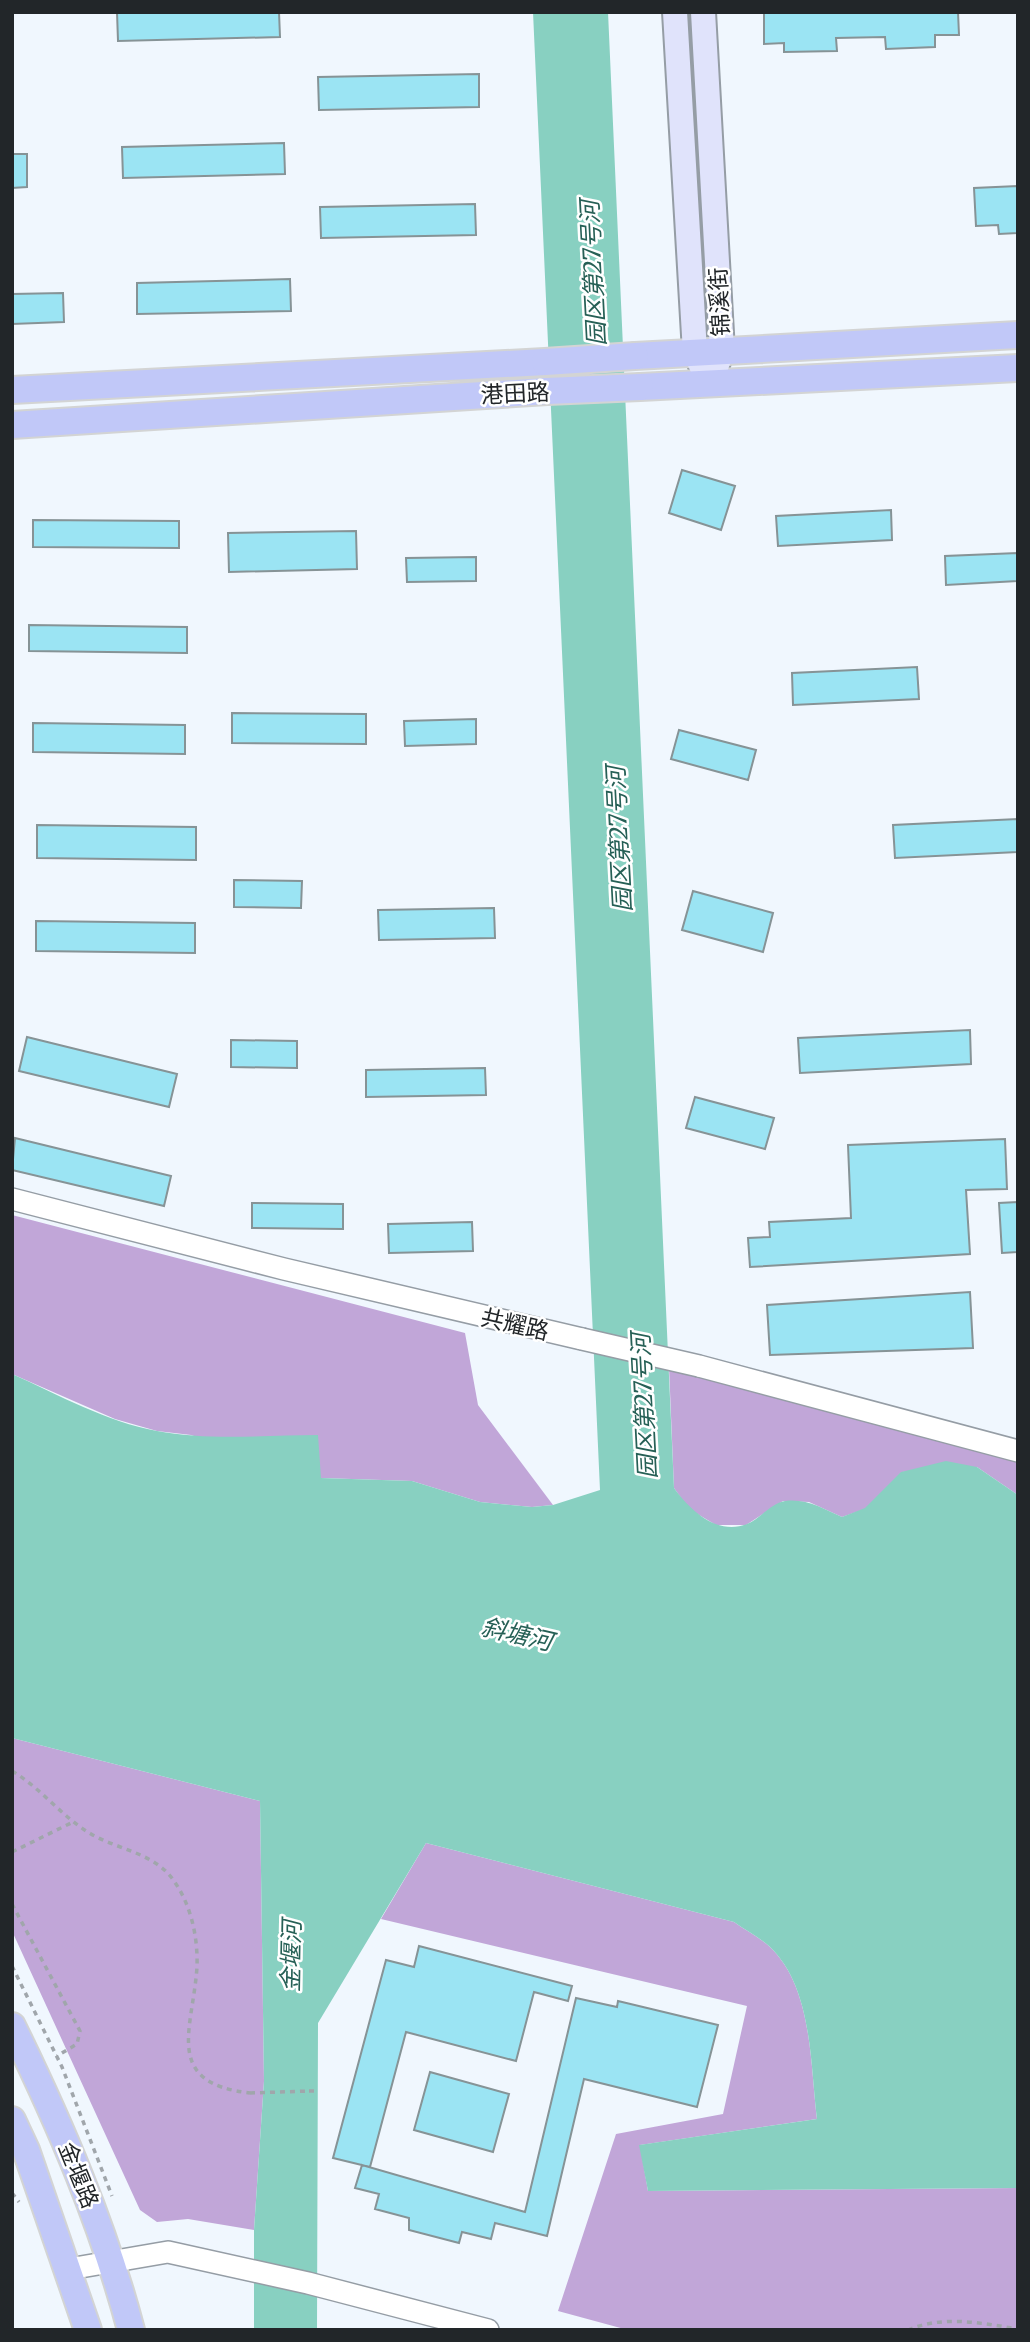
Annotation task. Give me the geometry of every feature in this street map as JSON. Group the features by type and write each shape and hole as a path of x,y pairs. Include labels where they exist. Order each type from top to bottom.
{"main road":[{"name":"锦溪街","path":"675,12 695,352 709,383"},
{"name":"锦溪街","path":"703,12 722,351 709,383"},
{"name":"港田路","path":"12,390 1018,335"},
{"name":"港田路","path":"12,425 547,391 1018,368"},
{"name":"金堰路","path":"12,2026 75,2165 113,2261 131,2330"},
{"name":"金堰路","path":"12,2120 26,2150 88,2330"}],"street":[{"name":"共耀路","path":"12,1199 285,1269 699,1366 1018,1451"},
{"path":"69,2269 168,2252 308,2283 488,2330"}],"path":[{"path":"12,1771 91,1834 150,1858 173,1878 190,1908 196,1955 187,2046 192,2063 206,2081 224,2089 250,2093 317,2091"},
{"path":"12,1852 74,1821"},
{"path":"12,1904 80,2031 77,2044 57,2056"},
{"path":"908,2330 926,2322 972,2322 1018,2329"}],"shaded area":[{"path":"12,1215 465,1333 478,1405 553,1505 532,1507 480,1502 412,1481 321,1478 191,1435 157,1431 115,1419 12,1374"},
{"path":"669,1367 1018,1450 1018,1495 977,1467 902,1472 865,1509 842,1517 809,1502 783,1501 746,1525 716,1525 689,1509 674,1488"},
{"path":"12,1738 260,1801 264,2081 254,2230 188,2219 157,2222 140,2210 12,1931"},
{"path":"426,1843 734,1922 769,1946 783,1963 802,2004 817,2119 640,2145 648,2191 1018,2188 1018,2330 628,2330 558,2311 616,2134 723,2114 747,2006 381,1919"}],"water":[{"path":"533,12 608,12 674,1488 688,1505 705,1519 725,1527 747,1524 775,1505 793,1500 842,1517 865,1508 901,1472 946,1461 977,1467 1018,1495 1018,2188 648,2191 639,2145 817,2119 802,2004 783,1963 769,1946 734,1922 426,1843 318,2023 317,2330 254,2330 254,2230 264,2081 260,1801 12,1738 12,1374 102,1415 157,1431 217,1437 318,1435 321,1478 412,1481 480,1502 532,1507 553,1505 600,1490"}],"building":[{"path":"117,12 279,12 280,37 118,41"},
{"path":"764,12 958,12 959,35 935,35 935,47 886,49 885,37 836,38 837,51 784,52 784,43 764,44"},
{"path":"479,74 479,107 319,110 318,77"},
{"path":"284,143 285,174 123,178 122,147"},
{"path":"12,154 27,154 27,187 12,188"},
{"path":"1018,186 1018,233 999,234 998,225 976,226 974,188"},
{"path":"475,204 476,235 321,238 320,207"},
{"path":"290,279 291,311 137,314 137,283"},
{"path":"63,293 64,322 12,324 12,294"},
{"path":"682,470 735,486 721,530 669,513"},
{"path":"891,510 892,540 778,546 776,516"},
{"path":"33,520 179,521 179,548 33,547"},
{"path":"356,531 357,569 229,572 228,533"},
{"path":"1018,553 1018,581 946,585 945,556"},
{"path":"476,557 476,581 407,582 406,558"},
{"path":"29,625 187,627 187,653 29,651"},
{"path":"917,667 919,699 793,705 792,673"},
{"path":"232,713 366,714 366,744 232,743"},
{"path":"476,719 476,744 405,746 404,721"},
{"path":"33,723 185,725 185,754 33,752"},
{"path":"679,730 756,750 748,780 671,759"},
{"path":"1018,819 1018,852 895,858 893,825"},
{"path":"37,825 196,827 196,860 37,858"},
{"path":"234,880 302,881 301,908 234,907"},
{"path":"693,891 773,913 763,952 682,930"},
{"path":"494,908 495,938 379,940 378,910"},
{"path":"36,921 195,923 195,953 36,951"},
{"path":"970,1030 971,1064 800,1073 798,1038"},
{"path":"27,1037 177,1074 169,1107 19,1071"},
{"path":"231,1040 297,1041 297,1068 231,1067"},
{"path":"485,1068 486,1095 366,1097 366,1070"},
{"path":"695,1097 774,1118 765,1149 686,1128"},
{"path":"15,1138 171,1176 164,1206 12,1170"},
{"path":"1005,1139 1007,1189 966,1190 970,1254 750,1267 748,1238 770,1237 769,1222 851,1218 848,1145"},
{"path":"1018,1202 1018,1252 1002,1253 999,1203"},
{"path":"252,1203 343,1204 343,1229 252,1228"},
{"path":"472,1222 473,1251 389,1253 388,1224"},
{"path":"970,1292 973,1348 770,1355 767,1305"},
{"path":"419,1946 572,1986 568,2001 534,1992 516,2061 406,2032 370,2167 333,2158 386,1960 414,1967"},
{"path":"576,1998 617,2007 618,2001 718,2025 697,2107 584,2079 547,2236 495,2223 491,2239 462,2232 459,2243 409,2230 409,2218 375,2209 379,2194 355,2188 362,2165 525,2212"},
{"path":"430,2072 509,2094 493,2152 414,2130"}],"water label":[{"name":"园区第27号河","path":"593,273"},
{"name":"园区第27号河","path":"619,839"},
{"name":"园区第27号河","path":"644,1406"},
{"name":"斜塘河","path":"517,1634"},
{"name":"金堰河","path":"291,1956"}]}
